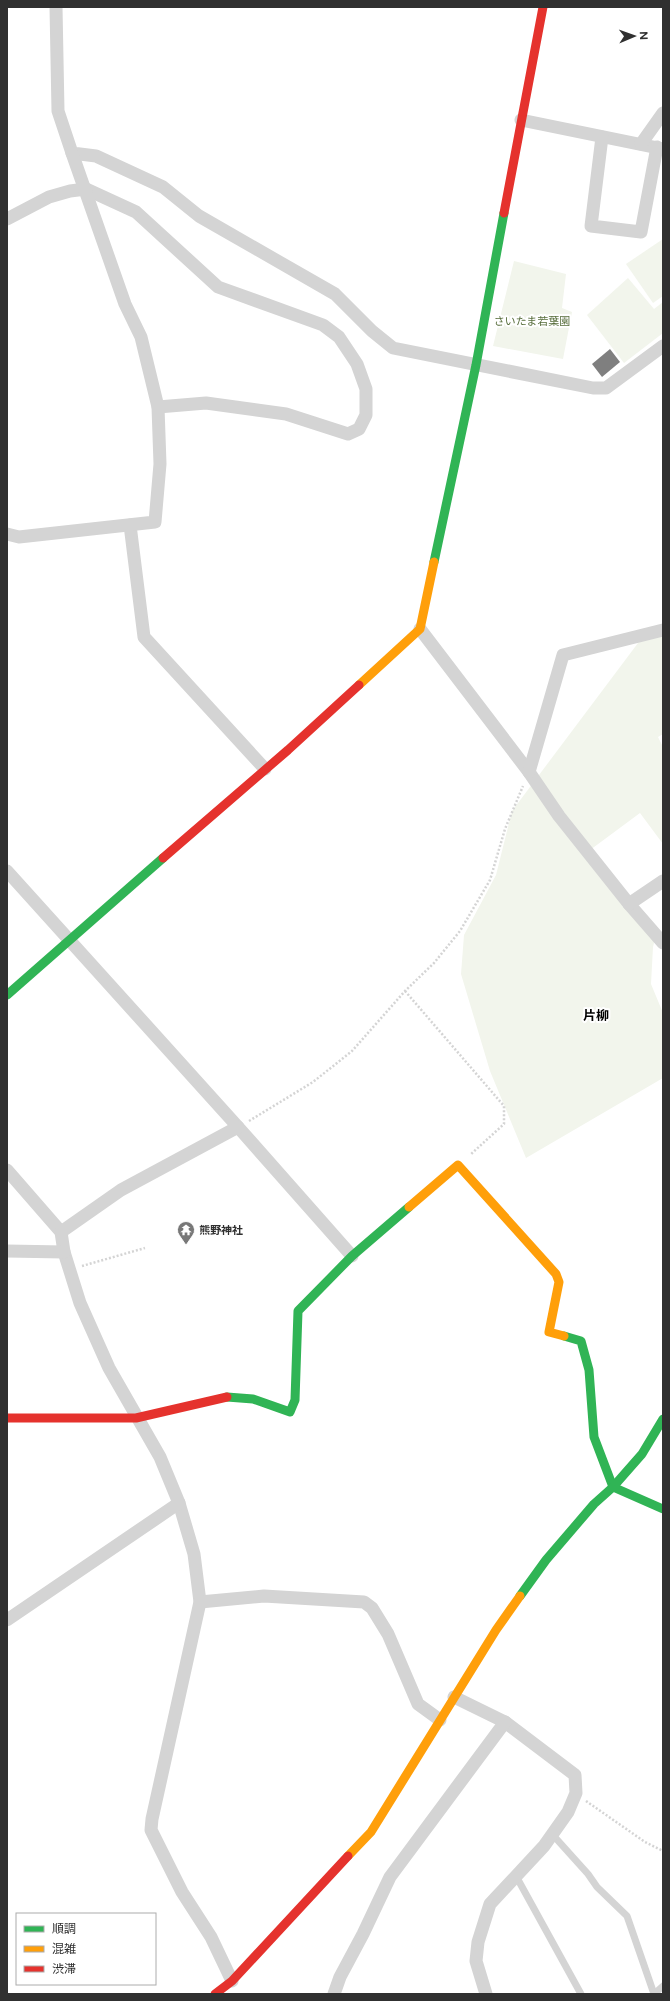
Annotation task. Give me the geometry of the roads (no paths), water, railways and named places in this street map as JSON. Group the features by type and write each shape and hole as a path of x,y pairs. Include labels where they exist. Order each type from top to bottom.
{"street":[{"path":"7,534 20,536 155,522 160,464 158,407 141,337 125,304 58,111 56,7"},
{"path":"7,995 69,939 265,769 420,629 476,365 543,7"},
{"path":"641,144 663,113"},
{"path":"522,120 602,136 660,148 641,232 592,226 602,136"},
{"path":"72,153 96,156 163,187 199,216 335,294 372,331 393,348 593,388 606,388 663,346"},
{"path":"7,219 49,197 70,191 86,189 136,212 218,287 323,325 339,338 357,364 366,389 366,415 359,429 348,434 286,414 206,403 158,407"},
{"path":"130,525 144,637 265,769"},
{"path":"420,629 529,772 560,816 629,904 663,943"},
{"path":"529,772 563,655 663,630"},
{"path":"7,871 352,1256"},
{"path":"629,904 663,881"},
{"path":"61,1232 121,1190 238,1127"},
{"path":"7,1418 136,1418 226,1397 253,1400 290,1412 295,1400 298,1311 352,1256 458,1165 556,1274 559,1282 549,1332 581,1340 589,1370 594,1437 613,1487 663,1509"},
{"path":"7,1170 61,1232 64,1252 80,1303 109,1368 136,1418 160,1457 179,1503 194,1554 200,1602 152,1819 151,1830 182,1892 211,1937 232,1982"},
{"path":"7,1251 64,1252"},
{"path":"215,1994 232,1982 371,1832 496,1630 546,1560 594,1504 613,1487 642,1454 663,1418"},
{"path":"7,1620 179,1503"},
{"path":"200,1602 264,1596 364,1602 372,1608 388,1634 418,1704 440,1720"},
{"path":"454,1697 505,1722 575,1775 576,1793 568,1812 544,1846 490,1904 478,1942 476,1961 486,1994"},
{"path":"334,1994 340,1977 363,1934 390,1877 505,1722"}],"lane":[{"path":"552,1834 588,1874 597,1887 627,1916 654,1994 663,1986"},
{"path":"516,1876 581,1994"}],"place":[{"name":"熊野神社","path":"186,1245"}],"district":[{"name":"片柳","path":"596,1015"}],"park label":[{"name":"さいたま若葉園","path":"532,321"}]}
